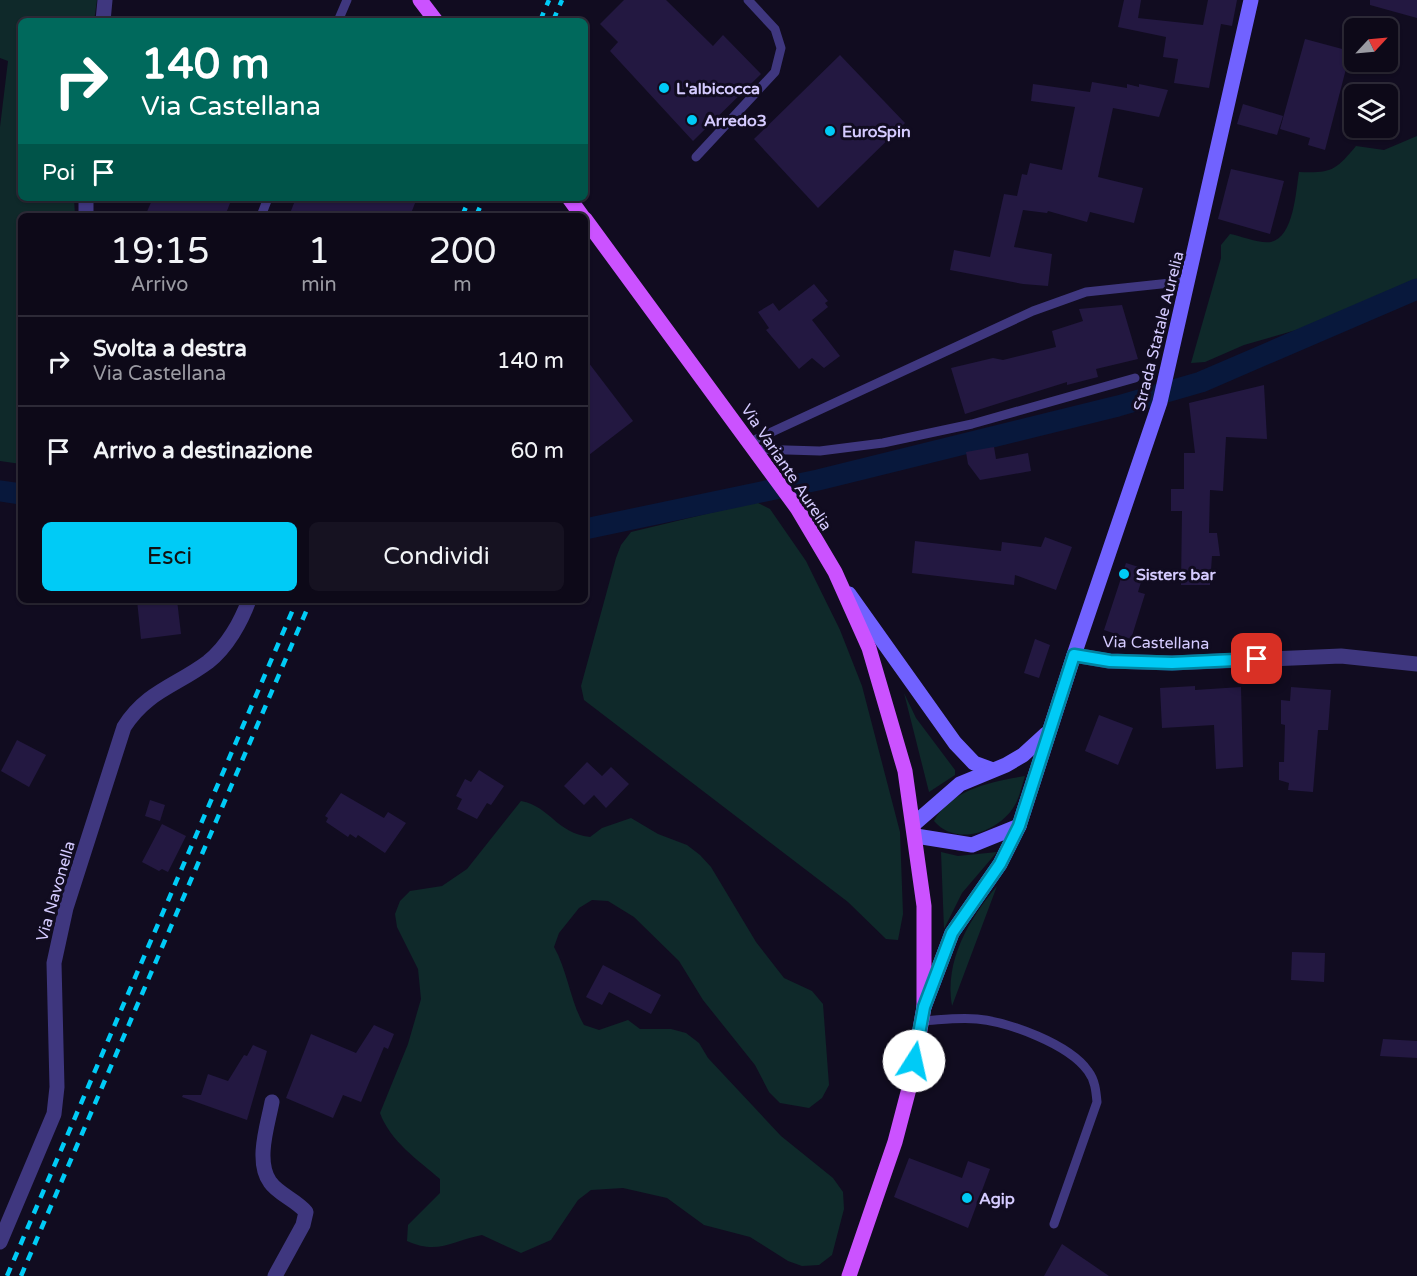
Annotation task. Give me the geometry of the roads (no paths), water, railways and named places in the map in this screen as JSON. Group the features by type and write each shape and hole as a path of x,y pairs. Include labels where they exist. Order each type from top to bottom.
{"main road":[{"path":"420,0 434,18"},
{"name":"Strada Statale Aurelia","path":"849,1276 895,1142 911,1081 923,1014 952,933 1000,864 1019,826 1048,732 1167,380 1251,0"},
{"name":"Via Variante Aurelia","path":"588,223 797,508 836,575 868,648 889,710 905,771 924,906"},
{"path":"836,575 954,743 974,763 993,770"},
{"name":"Strada Statale Aurelia","path":"915,830 960,784 1023,755 1048,732"},
{"path":"915,830 972,845 1019,826"},
{"name":"Strada Statale Aurelia","path":"923,1014 924,906"}],"street":[{"path":"102,18 105,0"},
{"name":"Via Navonella","path":"0,1242 54,1114 57,1087 54,963 66,908 124,727 136,709 209,661 243,618 248,603"},
{"name":"Via Castellana","path":"1074,655 1110,661 1172,663 1341,656 1417,664"},
{"path":"272,1102 263,1159 269,1181 297,1202 306,1212 303,1225 275,1276"}],"lane":[{"path":"340,18 347,0"},
{"path":"696,157 775,72 781,48 775,29 748,0"},
{"path":"752,446 1033,311 1086,292 1189,281"},
{"path":"752,446 820,451 883,443 972,424 1136,378"},
{"path":"923,1014 990,1021 1056,1044 1088,1071 1094,1083 1097,1101 1054,1224"}],"waterway":[{"path":"588,528 818,480 1118,406 1201,382 1417,289"},
{"path":"0,491 18,494"}],"railway":[{"path":"541,18 549,0"},
{"path":"554,18 562,0"},
{"path":"463,213 469,201"},
{"path":"477,213 483,201"},
{"path":"7,1276 296,603"},
{"path":"21,1276 310,603"}],"place":[{"name":"L'albicocca","path":"664,88"},
{"name":"Arredo3","path":"692,120"},
{"name":"EuroSpin","path":"830,131"},
{"name":"Sisters bar","path":"1124,574"},
{"name":"Agip","path":"967,1198"}]}
